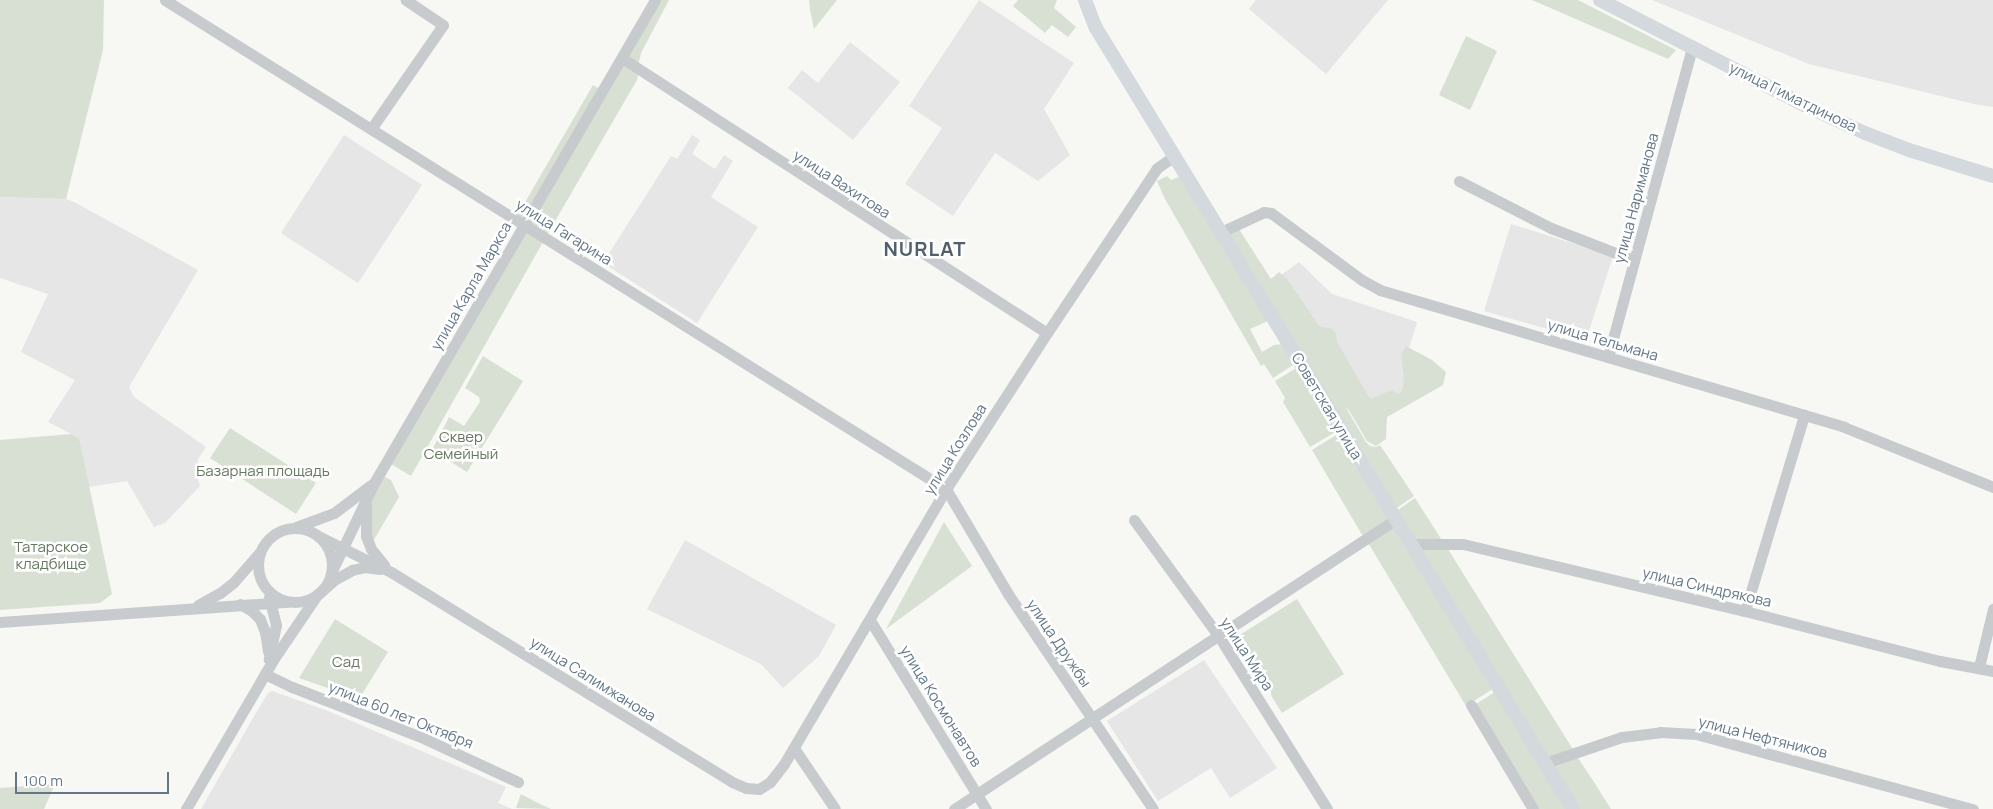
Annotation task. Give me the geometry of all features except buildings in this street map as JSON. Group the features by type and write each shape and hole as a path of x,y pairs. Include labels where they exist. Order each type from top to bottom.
{"main road":[{"name":"Советская улица","path":"1085,0 1096,28 1573,809"},
{"name":"улица Гиматдинова","path":"1600,0 1804,105 1865,133 1909,150 1993,176"}],"street":[{"name":"улица Гагарина","path":"165,0 946,489"},
{"path":"371,129 443,25 406,0"},
{"name":"улица Карла Маркса","path":"331,573 374,483 655,0"},
{"name":"улица Нариманова","path":"1608,358 1692,47"},
{"name":"улица Вахитова","path":"622,58 1047,333"},
{"name":"улица Козлова","path":"780,771 946,489 1157,168 1174,156"},
{"path":"1459,181 1551,228 1634,260"},
{"name":"улица Тельмана","path":"1221,232 1264,212 1271,213 1362,280 1380,290 1844,426 1993,487"},
{"path":"1745,611 1804,415"},
{"name":"улица Карла Маркса","path":"292,528 334,513 374,483"},
{"name":"улица Дружбы","path":"946,489 993,571 1152,809"},
{"path":"367,497 364,518 366,536 373,552 391,572"},
{"path":"954,809 1396,519"},
{"name":"улица Мира","path":"1134,520 1218,635 1327,809"},
{"path":"192,608 220,593 233,583 274,534 292,528 306,530 391,572"},
{"path":"186,809 267,666 317,595 326,586 331,573 330,553 318,536"},
{"name":"улица Синдрякова","path":"1411,544 1464,544 1745,611 1940,661 1993,671"},
{"path":"262,548 258,560 260,579 272,603 276,625 267,666"},
{"path":"0,622 303,601 317,595 334,580 352,570 373,567 391,572"},
{"name":"улица Салимжанова","path":"391,572 738,786 759,788 770,782 780,771"},
{"path":"260,579 271,594 288,602"},
{"path":"239,604 252,611 260,619 265,632 267,666"},
{"path":"1979,667 1993,609"},
{"name":"улица Космонавтов","path":"870,620 986,809"},
{"name":"улица 60 лет Октября","path":"267,666 292,687 430,741 518,782 510,778"},
{"path":"1471,705 1533,809"},
{"name":"улица Нефтяников","path":"1546,763 1622,737 1660,732 1696,734 1973,809"},
{"path":"794,748 835,809"}],"shaded area":[{"path":"979,0 1074,63 1044,109 1070,155 1038,181 995,153 953,216 905,184 942,128 909,106"},
{"path":"1256,0 1388,0 1326,74 1249,9"},
{"path":"1652,0 1993,0 1993,107 1809,64"},
{"path":"850,42 900,82 853,140 788,88 802,70 818,83"},
{"path":"344,135 422,185 358,283 281,233"},
{"path":"692,135 700,140 692,154 715,169 724,155 733,161 711,197 758,227 697,323 603,263 671,156 677,159"},
{"path":"0,197 66,199 198,270 129,387 134,397 206,447 198,459 197,476 200,486 165,523 154,527 127,481 88,487 79,438 48,422 75,380 21,352 48,294 0,278"},
{"path":"1511,224 1613,256 1586,340 1484,311"},
{"path":"1299,262 1332,294 1417,322 1405,361 1424,392 1373,423 1281,275"},
{"path":"685,540 836,625 819,656 783,688 761,664 647,609"},
{"path":"1204,660 1277,768 1230,798 1211,768 1158,801 1107,721"},
{"path":"272,691 328,711 506,787 498,803 512,809 201,809 268,693"}],"green space":[{"path":"0,0 104,0 103,50 66,199 0,197"},
{"path":"656,0 669,0 641,53 638,66 625,58"},
{"path":"809,0 837,0 814,29 810,10"},
{"path":"1018,0 1057,0 1054,8 1076,27 1068,37 1052,25 1045,33 1013,6"},
{"path":"1532,0 1578,0 1676,50 1668,59"},
{"path":"1466,36 1497,51 1470,110 1439,95"},
{"path":"622,63 638,74 637,80 547,235 528,224"},
{"path":"593,85 601,90 524,221 517,216"},
{"path":"1167,176 1171,180 1181,176 1270,320 1250,329 1262,352 1274,345 1283,344 1296,363 1273,378 1264,364 1261,366 1165,199 1157,181"},
{"path":"1237,226 1271,279 1279,272 1288,280 1319,326 1332,329 1336,333 1337,342 1370,399 1392,390 1398,394 1402,391 1404,378 1401,354 1406,346 1432,360 1446,372 1443,385 1387,417 1386,439 1376,446 1367,441 1345,406 1366,442 1370,446 1376,447 1380,445 1414,496 1394,510 1223,232"},
{"path":"525,230 543,242 411,476 391,464"},
{"name":"Сквер Семейный","path":"483,356 523,381 467,472 432,450 449,417 464,426 480,402 479,397 465,388"},
{"path":"1298,367 1339,430 1310,447 1283,402 1285,398 1275,381"},
{"name":"Базарная площадь","path":"230,428 316,483 296,514 210,458"},
{"path":"1341,432 1394,518 1364,538 1312,450"},
{"name":"Татарское кладбище","path":"71,434 79,438 112,594 100,603 0,610 0,440"},
{"path":"383,476 391,480 399,497 372,543 369,536 370,498"},
{"path":"1415,498 1443,542 1413,543 1395,512"},
{"path":"944,522 972,566 886,629"},
{"path":"1395,522 1496,687 1466,706 1367,541"},
{"path":"1415,546 1446,546 1574,751 1546,761"},
{"path":"1297,599 1344,674 1282,713 1235,638"},
{"name":"Сад","path":"335,619 388,652 359,699 299,678"},
{"path":"1498,690 1571,809 1535,809 1473,706"},
{"path":"1576,755 1611,809 1576,809 1550,764"},
{"path":"55,784 44,809 0,809 0,788"},
{"path":"521,794 540,804 551,809 516,808"}],"district":[{"name":"NURLAT","path":"925,248"}]}
